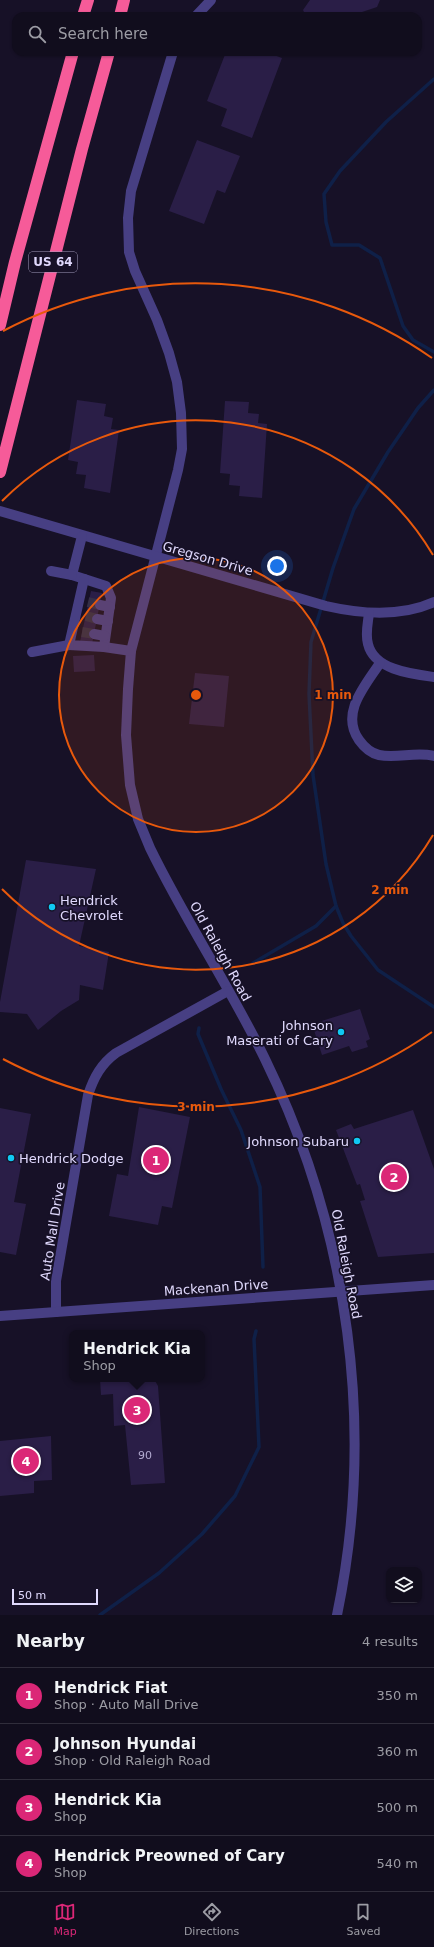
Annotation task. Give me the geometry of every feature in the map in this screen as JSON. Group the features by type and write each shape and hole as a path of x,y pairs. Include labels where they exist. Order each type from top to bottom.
{"highway":[{"path":"84,12 88,0"},
{"path":"121,12 124,0"},
{"name":"US 64","path":"0,325 15,262 72,56"},
{"name":"US 64","path":"0,472 82,149 108,56"}],"street":[{"path":"200,12 211,0"},
{"name":"Old Raleigh Road","path":"172,56 131,191 128,218 129,252 134,271 157,320 169,353 177,382 181,413 182,449 173,491 131,651 126,735 130,785 138,819 163,875 265,1059 295,1124 321,1202 333,1244 342,1291 353,1384 355,1446 349,1543 337,1615"},
{"name":"Gregson Drive","path":"0,511 82,536 346,610 369,613 401,611 434,602"},
{"path":"72,575 82,536"},
{"path":"52,571 72,575 106,586 111,598 104,647"},
{"path":"69,646 78,631 84,601 84,579"},
{"path":"100,604 110,607"},
{"path":"369,613 368,645 373,655 380,663 417,674 434,677"},
{"path":"97,619 108,621"},
{"path":"94,634 105,636"},
{"path":"32,652 69,646 104,647 131,651"},
{"path":"380,663 358,697 353,708 352,718 356,736 370,751 379,755 434,756"},
{"name":"Auto Mall Drive","path":"56,1312 56,1281 88,1095 94,1078 108,1059 116,1053 228,991"},
{"name":"Mackenan Drive","path":"0,1316 434,1285"}],"building":[{"path":"310,0 380,0 377,7 362,12 304,12 303,10"},
{"path":"224,56 277,56 282,58 252,138 221,126 227,109 207,101"},
{"path":"197,140 240,156 225,193 217,190 204,224 169,211"},
{"path":"77,400 106,404 104,416 113,418 111,429 119,430 110,493 84,488 86,475 76,474 78,462 68,460"},
{"path":"225,401 249,402 248,413 259,414 258,423 267,424 262,498 239,496 240,486 229,485 230,474 220,473"},
{"path":"91,591 102,593 92,644 80,642"},
{"path":"94,655 95,671 74,672 73,656"},
{"path":"195,673 229,676 224,727 189,724"},
{"name":"Hendrick Chevrolet","path":"26,860 96,869 79,946 109,952 103,990 80,985 79,1000 61,1011 38,1030 27,1014 0,1012 0,1002"},
{"name":"Johnson Maserati of Cary","path":"360,1009 370,1039 366,1041 368,1047 352,1052 349,1046 322,1055 312,1024"},
{"path":"139,1107 190,1117 172,1208 162,1206 158,1225 109,1216 117,1174 128,1176"},
{"name":"Hendrick Dodge","path":"0,1108 31,1114 14,1202 26,1204 16,1255 0,1252"},
{"path":"413,1110 434,1169 434,1253 378,1257 360,1201 365,1200 360,1184 357,1185 336,1130 351,1124 354,1129"},
{"path":"100,1382 156,1382 158,1386 165,1483 131,1485 125,1425 114,1426 113,1394 101,1395"},
{"path":"51,1436 52,1480 34,1481 34,1493 0,1496 0,1441"}],"waterway":[{"path":"434,79 386,122 340,171 324,194 326,222 332,245 359,245 380,258 403,326 413,340 434,352"},
{"path":"434,390 418,408 388,452 354,509 333,568 311,642 309,694 313,775 326,864 336,906 343,923 351,936 378,970 434,1007"},
{"path":"253,963 316,926 336,906"},
{"path":"199,1028 198,1034 221,1089 241,1130 260,1187 263,1267"},
{"path":"100,1615 159,1573 202,1534 235,1496 259,1447 254,1339 256,1331"}],"tunnel":[{"path":"88,602 100,605"},
{"path":"86,616 97,619"},
{"path":"82,632 94,634"}],"place":[{"name":"Hendrick Chevrolet","path":"52,907"},
{"name":"Johnson Maserati of Cary","path":"341,1032"},
{"name":"Johnson Subaru","path":"357,1141"},
{"name":"Hendrick Dodge","path":"11,1158"},
{"name":"Hendrick Fiat","path":"156,1160"},
{"name":"Johnson Hyundai","path":"394,1177"},
{"name":"Hendrick Kia","path":"137,1410"},
{"name":"Hendrick Preowned of Cary","path":"26,1461"}]}
